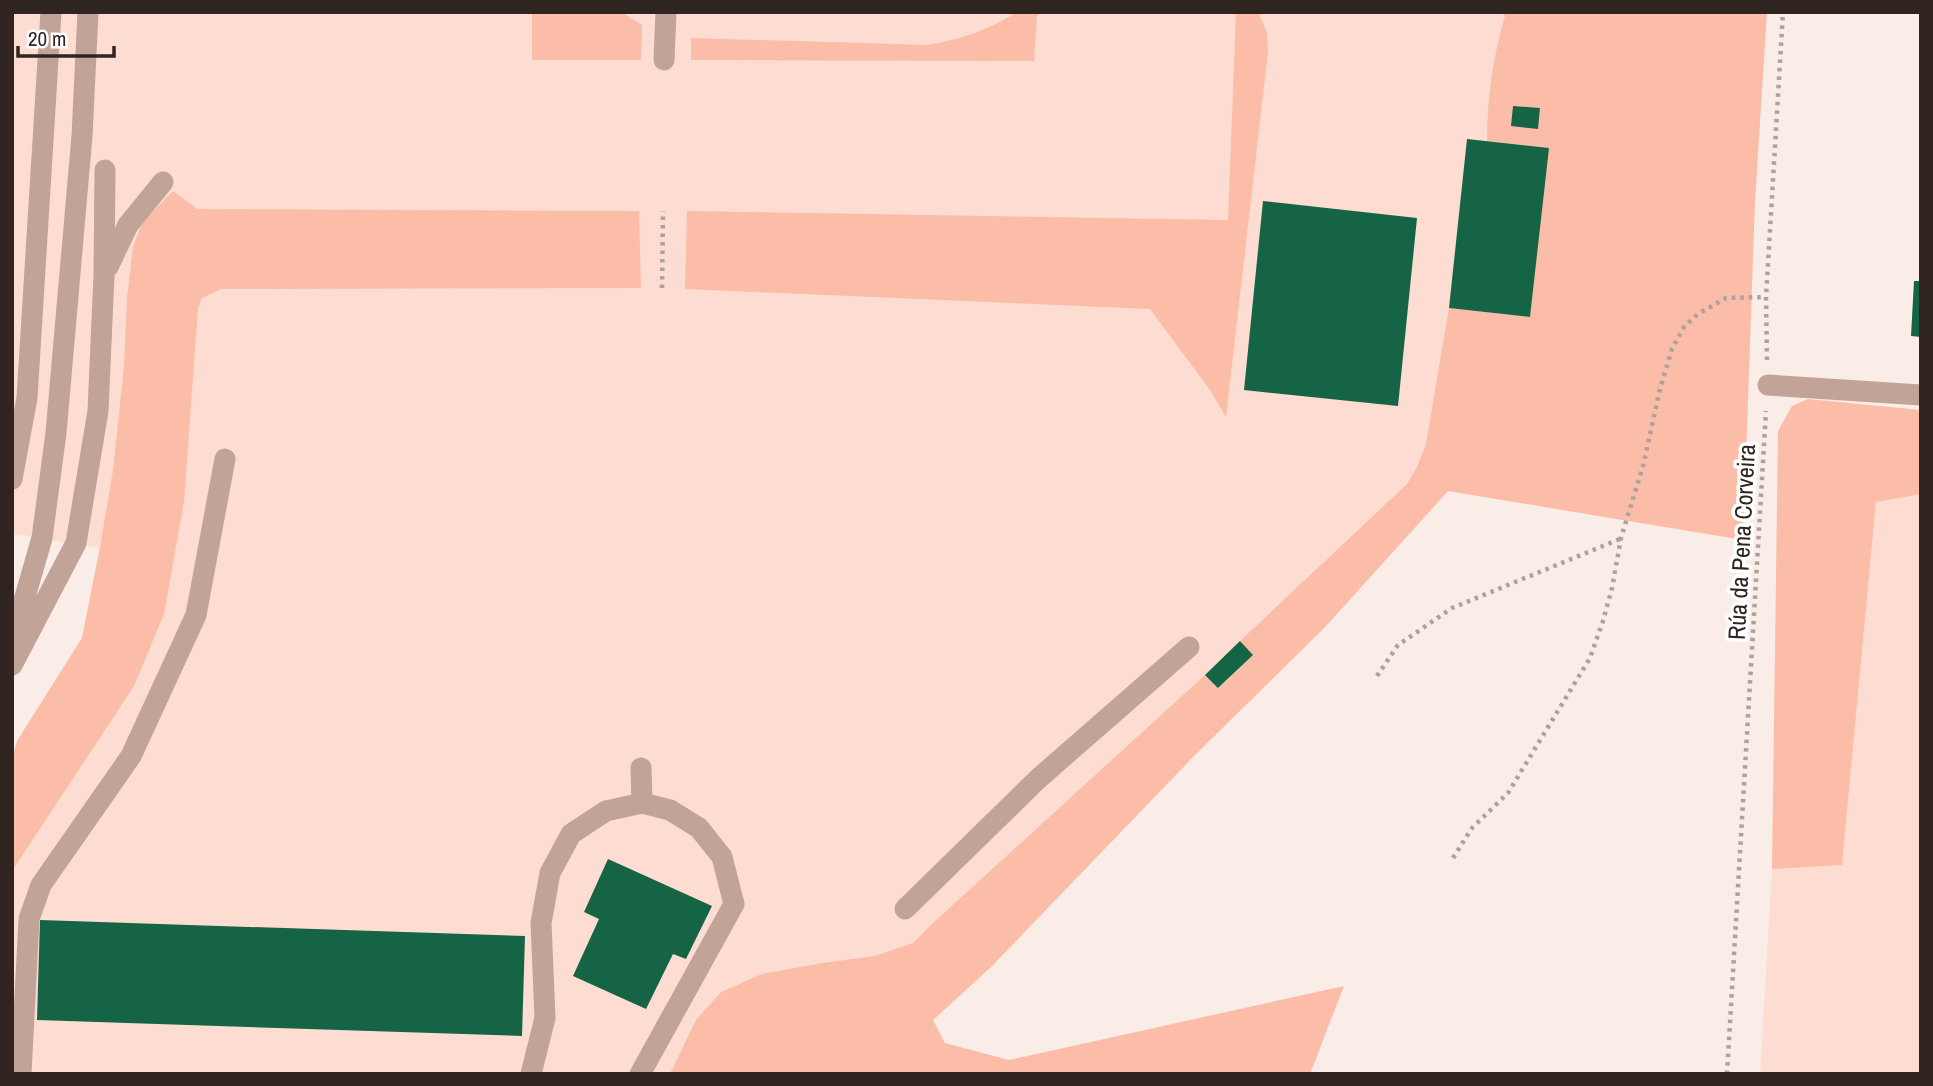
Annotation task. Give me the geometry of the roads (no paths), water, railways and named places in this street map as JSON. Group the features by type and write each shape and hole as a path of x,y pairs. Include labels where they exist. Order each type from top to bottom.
{"street":[{"path":"12,478 27,398 51,12"},
{"path":"12,642 42,538 54,446 82,136 88,12"},
{"path":"664,60 666,12"},
{"path":"12,665 76,543 98,411 105,170"},
{"path":"104,275 128,225 163,182"},
{"path":"1768,385 1921,395"},
{"path":"21,1074 29,919 41,885 131,756 196,615 225,459"},
{"path":"905,909 1039,778 1189,647"},
{"path":"641,768 642,803"},
{"path":"531,1074 545,1018 541,923 550,873 571,834 606,811 642,803 670,810 699,828 722,857 734,904 640,1074"}]}
